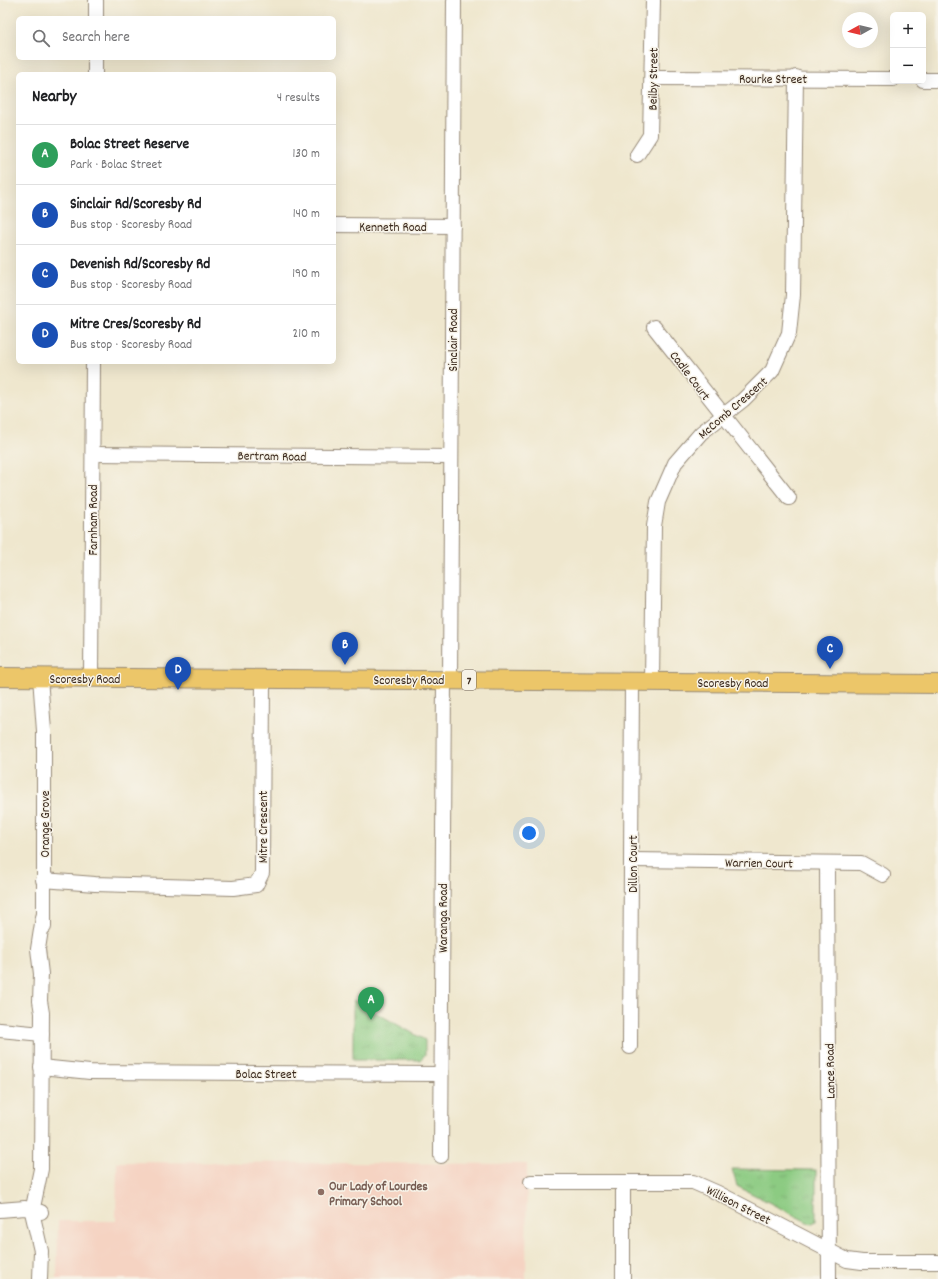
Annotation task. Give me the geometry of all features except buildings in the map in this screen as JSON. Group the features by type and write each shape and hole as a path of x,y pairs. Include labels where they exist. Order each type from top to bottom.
{"main road":[{"name":"Scoresby Road","path":"0,677 938,684"}],"street":[{"path":"96,0 96,16"},
{"name":"Sinclair Road","path":"447,680 452,457 454,0"},
{"name":"Beilby Street","path":"637,155 650,135 653,0"},
{"path":"95,60 95,72"},
{"name":"Rourke Street","path":"652,78 890,79"},
{"name":"McComb Crescent","path":"652,682 654,526 658,502 666,479 685,450 700,433 756,389 772,371 789,333 793,295 796,78"},
{"path":"926,80 938,80"},
{"name":"Kenneth Road","path":"336,225 453,226"},
{"name":"Cadle Court","path":"654,327 789,498"},
{"name":"Farnham Road","path":"91,678 93,364"},
{"name":"Bertram Road","path":"92,454 452,457"},
{"name":"Orange Grove","path":"40,1279 41,1251 44,1234 35,1212 45,1188 41,1169 42,1024 49,971 45,950 43,917 45,677"},
{"name":"Mitre Crescent","path":"43,884 233,888 256,885 262,873 263,678"},
{"name":"Waranga Road","path":"440,1156 447,680"},
{"name":"Dillon Court","path":"630,1047 632,681"},
{"name":"Warrien Court","path":"632,860 861,863 883,875"},
{"name":"Lance Road","path":"828,863 829,1279"},
{"path":"0,1030 42,1024"},
{"name":"Bolac Street","path":"42,1072 441,1074"},
{"name":"Willison Street","path":"531,1182 693,1182 718,1193 847,1260 862,1262 938,1262"},
{"path":"623,1279 624,1182"},
{"path":"0,1212 35,1212"}],"shaded area":[{"name":"Our Lady of Lourdes Primary School","path":"117,1162 527,1164 526,1279 57,1279 58,1221 116,1221"}],"green space":[{"path":"353,1000 425,1040 425,1055 420,1060 353,1060"},
{"path":"732,1169 816,1170 816,1221 811,1224 737,1186"}],"place":[{"name":"Sinclair Rd/Scoresby Rd","path":"345,665"},
{"name":"Devenish Rd/Scoresby Rd","path":"830,669"},
{"name":"Mitre Cres/Scoresby Rd","path":"178,690"},
{"name":"Bolac Street Reserve","path":"371,1020"},
{"name":"Our Lady of Lourdes Primary School","path":"321,1192"}]}
